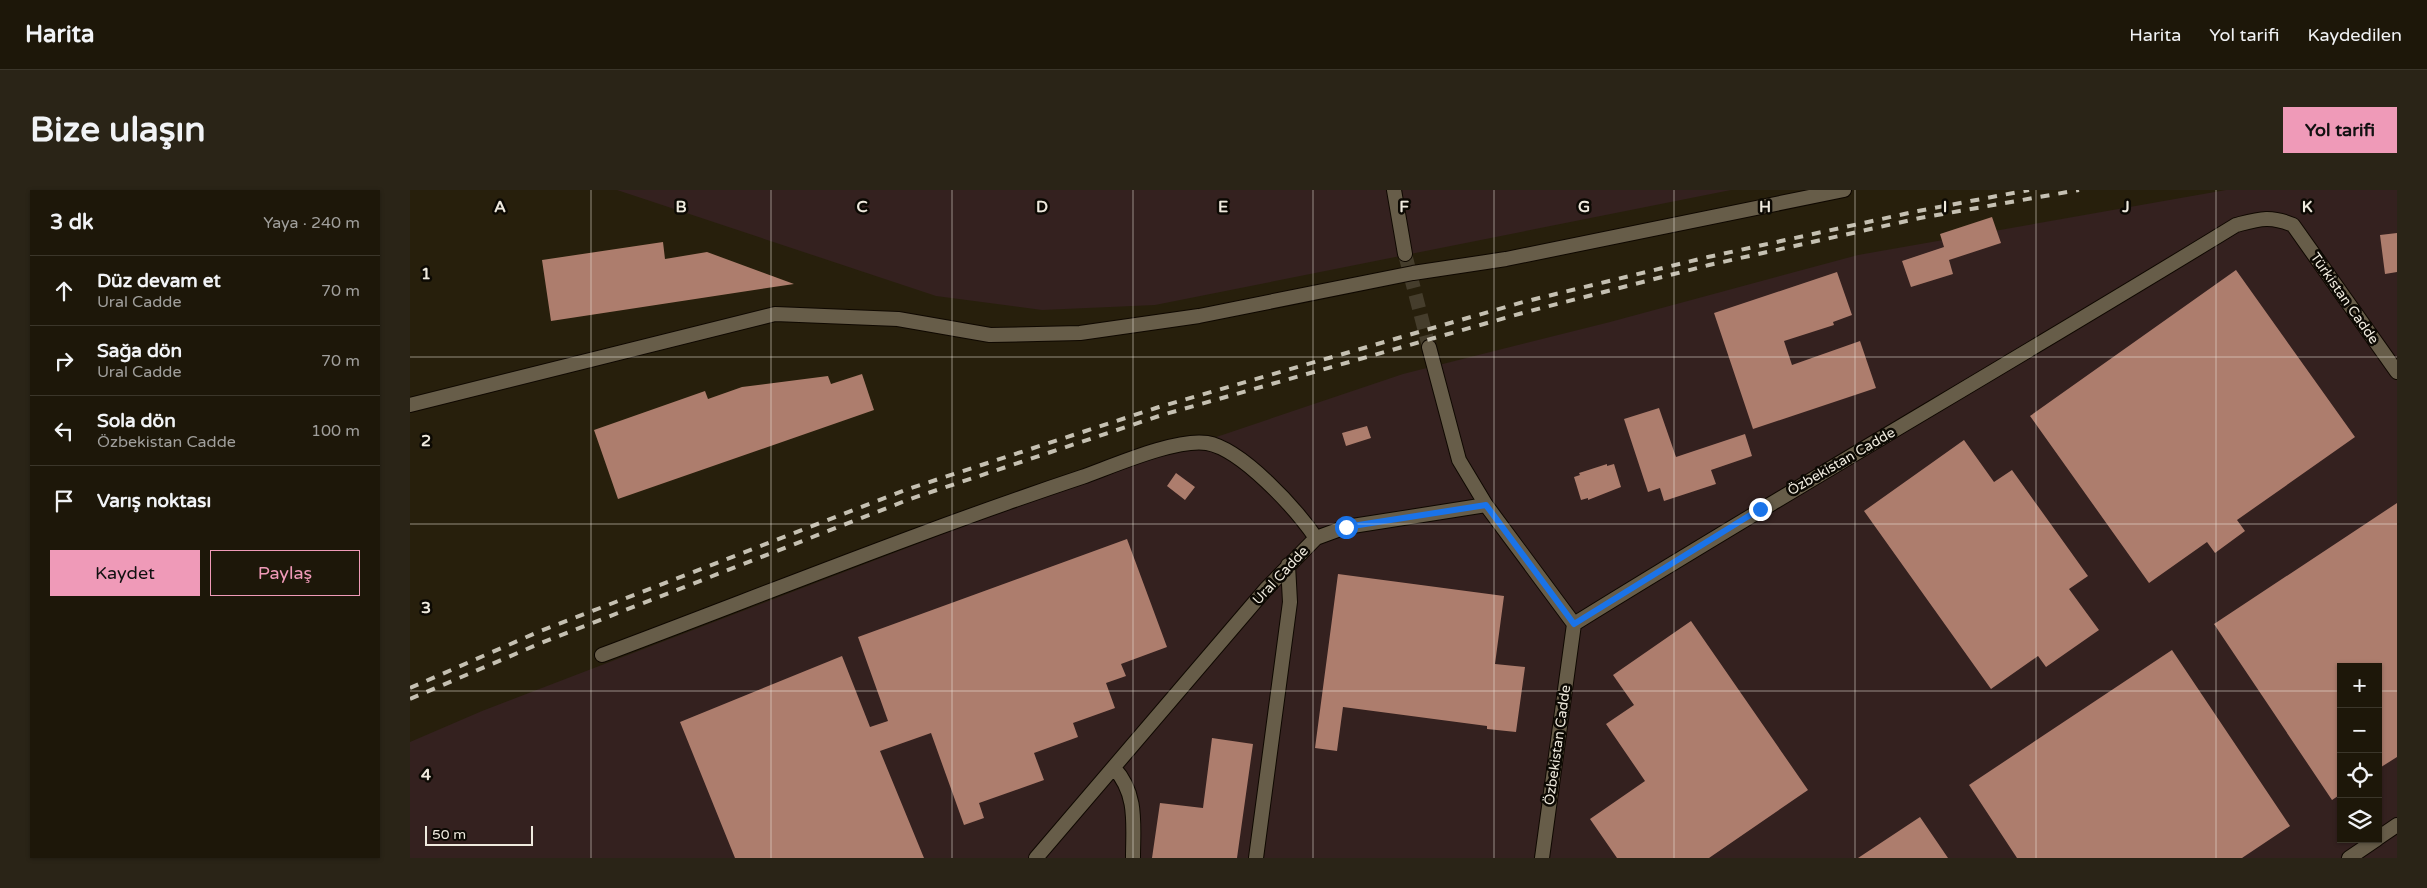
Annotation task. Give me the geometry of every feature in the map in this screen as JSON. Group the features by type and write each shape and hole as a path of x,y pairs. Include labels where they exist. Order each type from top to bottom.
{"street":[{"path":"1394,190 1405,254"},
{"path":"410,405 775,314 898,319 990,335 1080,333 1199,316 1413,273 1506,259 1844,190"},
{"name":"Özbekistan Cadde","path":"1542,858 1574,624 1760,509 2050,339 2236,225 2260,218 2278,218 2293,225"},
{"name":"Türkistan Cadde","path":"2293,225 2397,372"},
{"path":"1429,347 1459,460 1486,505 1574,624"},
{"path":"602,655 1046,489 1150,453 1184,444 1210,444 1234,453 1300,515 1316,538"},
{"name":"Ural Cadde","path":"1041,856 1288,565 1316,538 1346,527 1486,505"},
{"path":"1256,858 1290,602 1288,565"},
{"path":"1114,768 1127,784 1133,801 1133,858"},
{"path":"2382,836 2397,825"},
{"path":"2349,858 2371,843"}],"shaded area":[{"path":"617,190 1731,190 1155,305 1042,310 936,296"},
{"path":"2226,190 2397,190 2397,858 410,858 410,742 482,711 1050,493 1403,374 1610,322 1858,255"}],"building":[{"path":"1992,217 2001,243 1949,260 1953,274 1911,287 1902,261 1944,247 1940,234"},
{"path":"2397,233 2397,272 2385,274 2380,235"},
{"path":"663,242 665,259 707,252 794,284 551,321 542,260"},
{"path":"2236,270 2355,437 2237,520 2245,531 2215,553 2207,542 2149,583 2030,416"},
{"path":"1837,272 1852,315 1833,322 1834,325 1784,341 1792,365 1860,341 1876,388 1753,429 1714,313"},
{"path":"862,374 874,410 618,499 594,430 705,391 708,399 742,387 828,376 831,384"},
{"path":"1659,408 1676,457 1745,434 1752,456 1711,470 1716,484 1664,501 1660,488 1648,492 1624,419"},
{"path":"1367,426 1371,438 1346,446 1342,433"},
{"path":"1964,440 1994,482 2012,470 2088,576 2069,589 2099,630 2046,667 2038,656 1991,689 1864,511"},
{"path":"1607,464 1607,466 1614,464 1621,487 1588,500 1588,498 1581,500 1574,477 1580,475 1579,473"},
{"path":"1176,473 1195,487 1185,500 1167,486"},
{"path":"2397,503 2397,757 2382,766 2382,663 2337,663 2337,797 2332,800 2214,624"},
{"path":"1127,539 1167,647 1121,664 1126,676 1106,683 1115,708 1073,723 1078,737 1034,753 1044,780 979,803 984,818 964,825 931,733 880,751 924,858 735,858 680,722 842,656 870,727 888,721 858,637"},
{"path":"1338,574 1504,596 1495,664 1525,667 1516,732 1487,729 1487,726 1343,707 1337,751 1315,748"},
{"path":"1691,621 1808,790 1709,858 1617,858 1590,819 1645,781 1606,724 1634,705 1613,675"},
{"path":"2172,650 2290,826 2242,858 2017,858 1969,785"},
{"path":"1212,738 1253,744 1237,858 1152,858 1160,803 1203,808"},
{"path":"1920,817 1948,858 1858,858"}],"tunnel":[{"path":"1405,254 1429,347"}],"railway":[{"path":"410,688 538,632 908,489 1159,407 1523,302 1708,257 1918,211 2029,190"},
{"path":"410,699 541,643 910,499 1162,415 1526,312 1709,265 1920,218 2079,190"}],"route":[{"path":"1346,527 1486,505 1574,624 1760,509"}]}
